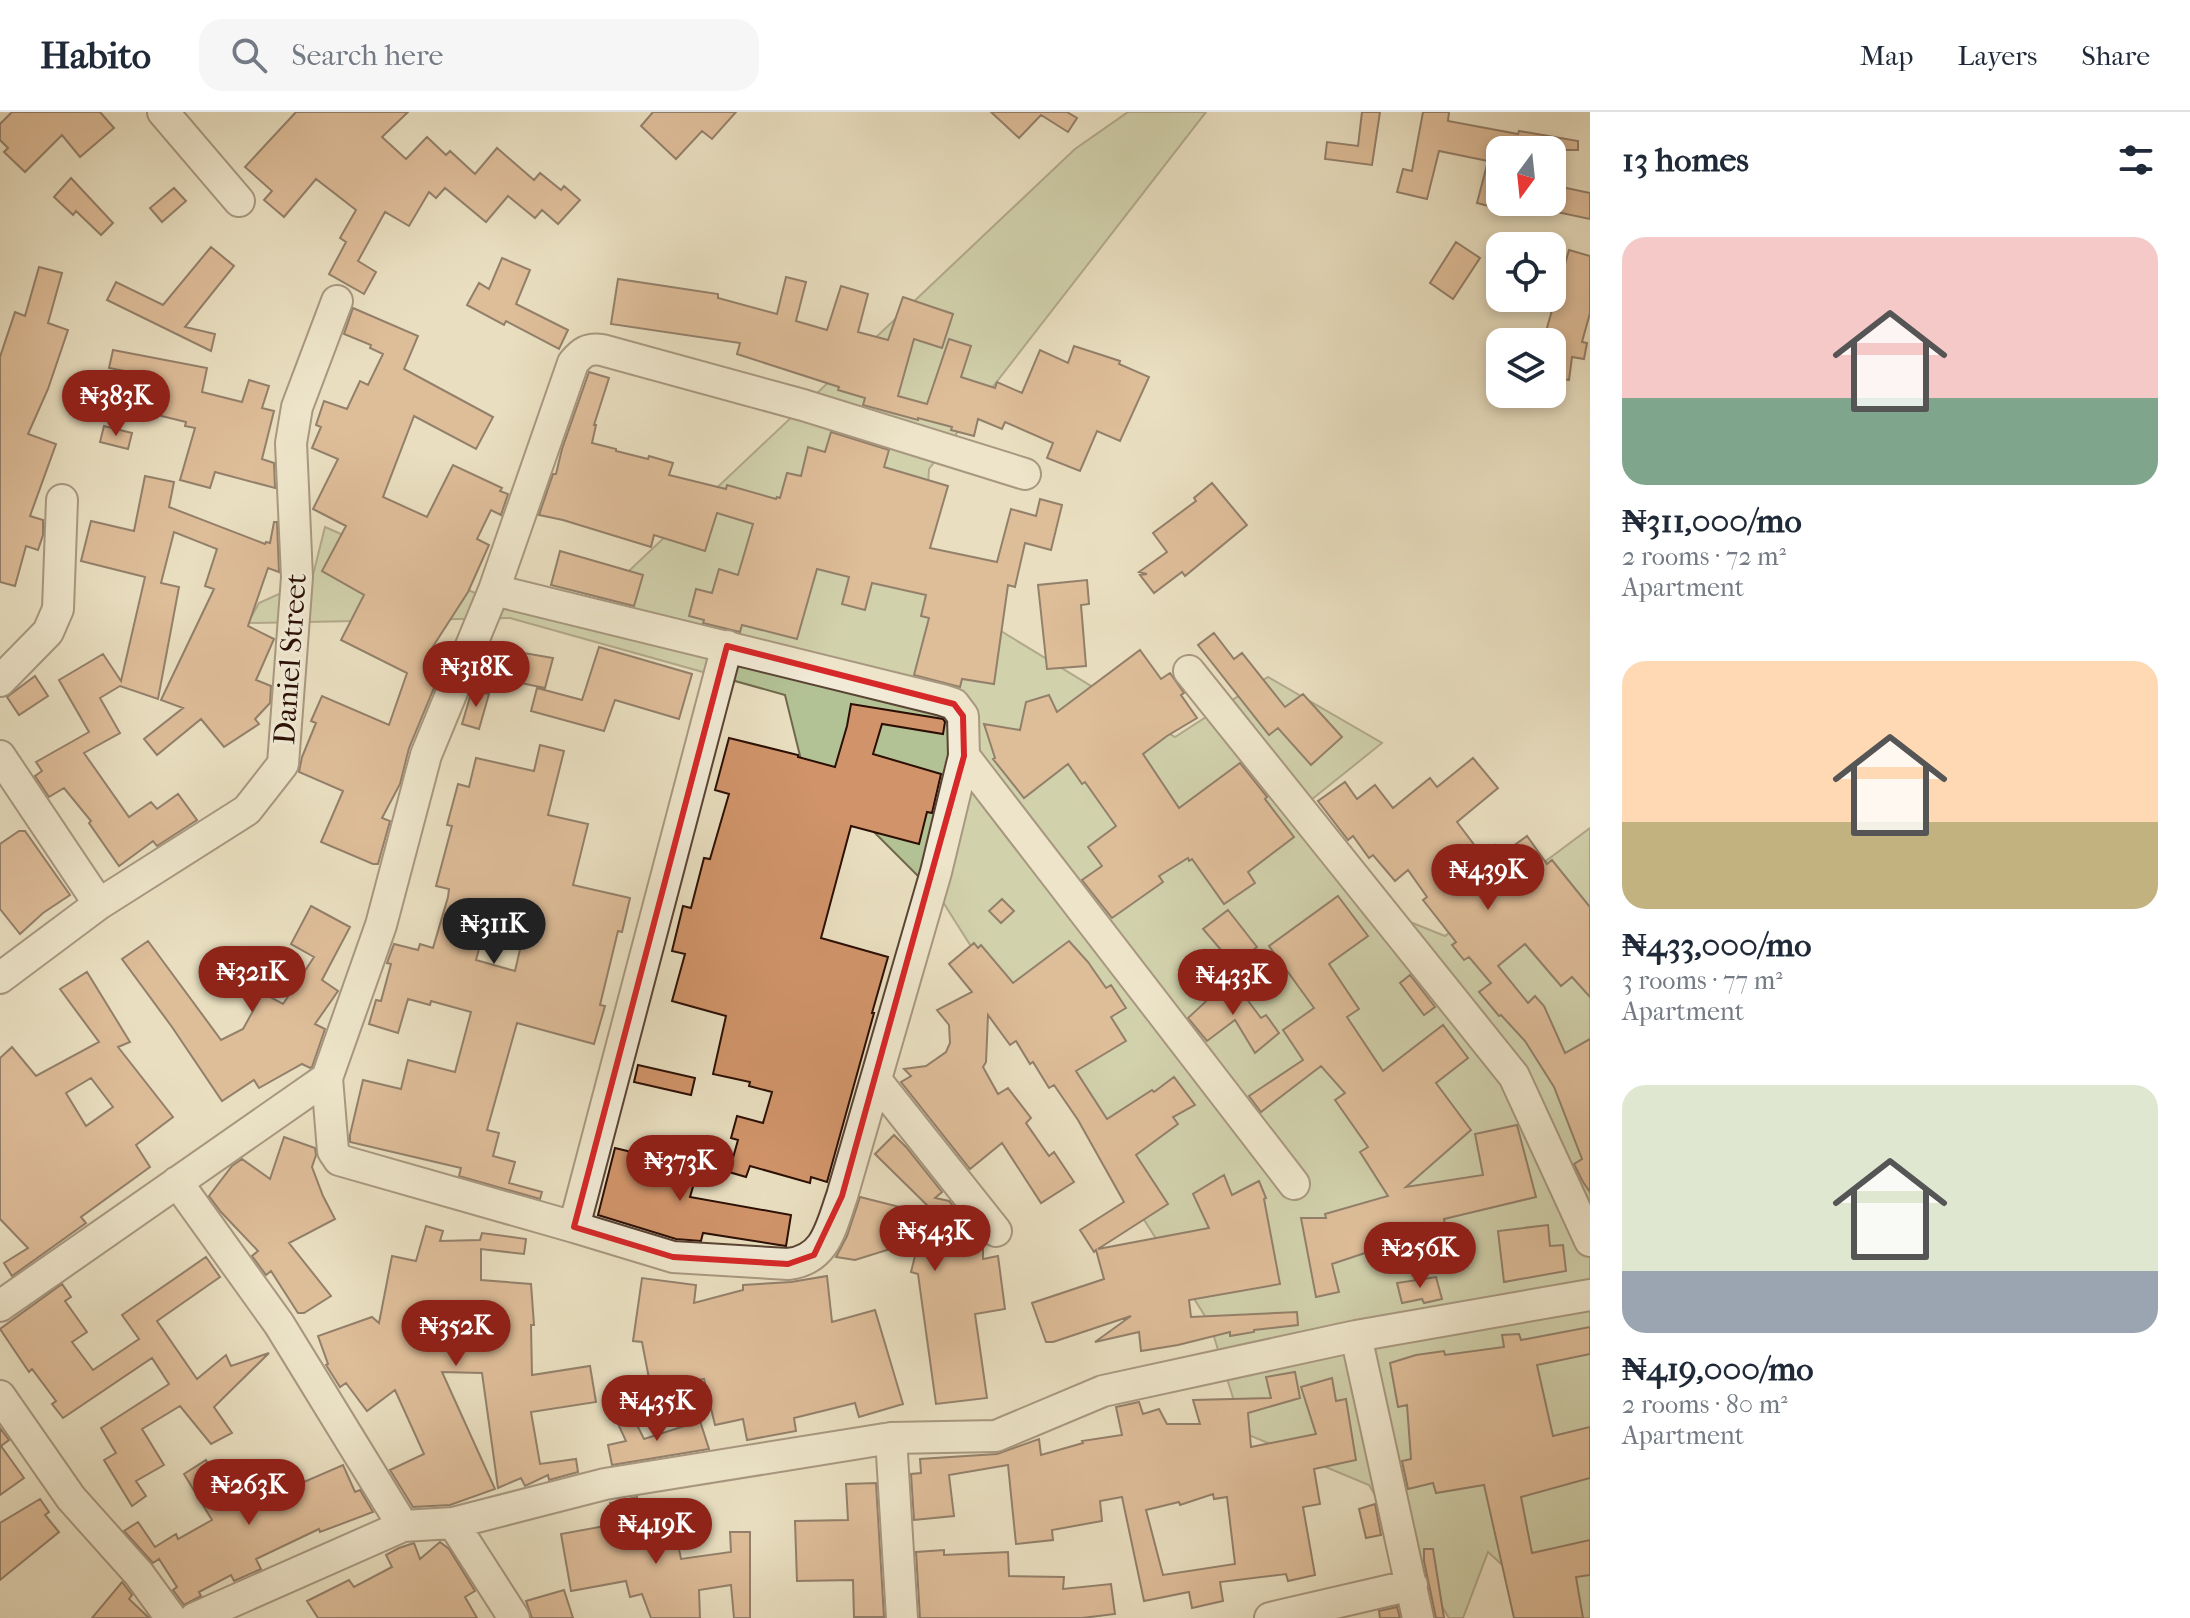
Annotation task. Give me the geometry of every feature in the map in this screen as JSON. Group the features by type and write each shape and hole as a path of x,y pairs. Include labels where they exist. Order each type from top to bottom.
{"street":[{"path":"163,112 239,201"},
{"name":"Daniel Street","path":"0,978 99,904 247,810 283,764 297,577 291,443 293,425 337,301"},
{"path":"494,590 954,704 963,716 964,756 936,872 876,1080 831,1228 825,1242 803,1262 788,1264 673,1257 339,1160 333,1151 327,1078 381,925 426,755 494,590 573,363 581,353 592,348 803,405 1025,474"},
{"path":"0,681 48,632 58,609 62,500"},
{"path":"574,1227 727,646"},
{"path":"1189,671 1514,1076 1590,1241"},
{"path":"0,756 99,904"},
{"path":"964,756 1294,1184"},
{"path":"0,1306 327,1078"},
{"path":"876,1080 996,1231"},
{"path":"177,1182 279,1324 403,1526"},
{"path":"195,1618 403,1526 453,1523 605,1484 891,1438 996,1436 1103,1391 1356,1336 1590,1295"},
{"path":"1356,1336 1418,1618"},
{"path":"0,1396 71,1498 139,1574 171,1618"},
{"path":"891,1438 902,1618"},
{"path":"453,1523 514,1618"},
{"path":"1270,1618 1412,1585"}],"highlighted area":[{"path":"727,646 954,704 963,716 964,756 842,1196 814,1255 788,1264 673,1257 574,1227"}],"green space":[{"path":"1128,112 1206,112 929,469 922,583 1175,737 1268,677 1382,743 1311,800 1395,916 1445,936 1590,828 1590,1618 1561,1618 1488,1552 1463,1618 1449,1618 1369,1485 1244,1433 1210,1324 941,899 873,831 804,772 785,695 510,618 248,623 259,603 312,579 325,527 475,593 594,604 1075,149"}],"building":[{"path":"12,112 100,112 114,128 80,157 62,135 25,172 4,152 8,148 0,140 0,124"},
{"path":"296,112 408,112 382,137 406,159 427,137 446,155 450,151 475,174 497,148 534,180 540,173 561,190 564,186 580,200 558,224 542,210 535,218 508,196 486,222 445,188 436,198 429,192 409,226 385,212 358,261 376,272 364,294 329,274 346,242 340,238 356,210 316,179 284,217 264,200 272,191 245,167"},
{"path":"653,112 736,112 712,139 702,131 676,159 641,126"},
{"path":"991,112 1067,112 1077,118 1068,132 1041,115 1019,138"},
{"path":"1362,112 1380,112 1372,165 1325,159 1327,142 1358,146"},
{"path":"1423,112 1449,112 1448,121 1518,134 1519,131 1548,136 1486,136 1486,161 1439,151 1427,199 1397,192 1403,169 1412,171"},
{"path":"1566,139 1578,141 1578,150 1566,150"},
{"path":"1486,169 1486,205 1477,203"},
{"path":"71,178 113,223 101,235 76,211 73,215 54,197"},
{"path":"174,188 186,201 162,222 150,208"},
{"path":"1566,188 1590,193 1590,219 1566,214"},
{"path":"1456,242 1480,258 1453,299 1430,283"},
{"path":"211,247 234,266 185,327 215,334 211,351 107,300 116,282 163,305"},
{"path":"1569,250 1590,256 1590,313 1582,342 1587,343 1584,359 1572,357 1569,380 1566,379 1566,328 1547,328 1551,312 1566,312 1566,261"},
{"path":"502,258 530,270 516,304 568,330 559,349 467,305 479,283 489,289"},
{"path":"39,267 62,273 48,323 68,330 48,389 28,434 56,444 30,516 43,520 43,535 38,550 26,546 15,586 0,582 0,357 15,312 25,316"},
{"path":"786,277 806,282 796,321 827,330 841,286 868,294 858,332 888,340 903,297 953,314 942,348 914,339 898,396 927,404 949,339 971,346 961,377 995,388 997,382 1022,393 1040,350 1068,363 1074,346 1120,361 1119,364 1149,377 1120,441 1097,431 1080,471 1047,458 1053,443 1005,422 1002,429 978,419 974,436 951,430 952,427 863,405 865,398 838,390 839,387 737,354 740,343 611,324 618,279 718,294 718,298 777,314"},
{"path":"353,308 418,336 404,369 493,417 476,449 414,416 383,497 427,517 453,465 502,488 500,491 508,494 501,515 491,510 477,539 489,545 468,592 432,648 448,654 409,748 400,784 382,818 390,821 378,864 321,842 343,791 299,772 316,723 311,721 322,696 389,725 407,673 341,640 364,595 322,571 346,526 313,509 338,459 312,448 321,427 316,425 324,401 347,409 360,381 368,385 383,354 370,348 371,345 344,334"},
{"path":"113,350 207,368 202,392 242,402 249,380 269,386 262,408 274,411 262,459 274,463 275,488 215,472 210,488 180,480 195,428 185,426 186,422 133,409 141,374 109,368"},
{"path":"589,372 609,378 594,425 592,443 673,463 669,475 780,498 787,473 801,476 808,447 825,452 831,432 889,450 884,467 948,486 930,548 997,562 1011,509 1036,516 1040,499 1062,505 1051,550 1025,543 1015,587 1008,585 994,684 962,679 960,687 914,675 929,618 921,616 926,595 872,583 865,610 842,604 849,577 817,569 797,639 742,625 740,632 703,623 704,620 689,616 696,589 712,593 719,569 738,575 753,524 717,513 705,551 654,535 651,547 539,515 553,474 556,474"},
{"path":"104,426 132,433 128,449 100,442"},
{"path":"145,476 174,482 169,507 265,544 270,543 274,522 277,522 279,572 268,568 248,626 274,639 256,680 271,686 270,703 255,719 259,724 224,747 201,719 157,755 144,739 183,708 161,700 214,589 205,586 217,549 174,532 161,583 179,587 158,699 120,686 100,698 120,733 84,753 129,817 151,802 157,809 178,794 197,820 157,846 153,841 119,866 89,823 91,821 64,788 49,797 35,776 42,771 36,762 89,732 59,680 103,654 121,681 145,577 81,561 91,521 134,531"},
{"path":"1212,483 1247,525 1185,576 1182,572 1154,593 1140,575 1147,574 1139,572 1167,552 1153,533 1196,501 1194,498"},
{"path":"560,551 643,575 634,606 551,585"},
{"path":"1087,580 1089,604 1081,605 1086,666 1047,669 1038,585"},
{"path":"1214,633 1234,659 1242,653 1285,707 1303,694 1342,737 1311,765 1278,728 1269,735 1198,645"},
{"path":"490,647 553,658 545,688 483,675"},
{"path":"599,647 692,674 679,719 615,700 604,731 531,711 537,688 582,700"},
{"path":"1140,650 1161,679 1170,673 1197,718 1143,754 1179,808 1240,763 1294,837 1248,872 1255,883 1224,904 1192,859 1189,861 1188,858 1159,876 1163,882 1112,918 1082,880 1102,866 1088,847 1116,826 1085,782 1082,784 1068,764 1024,798 993,759 984,724 1020,730 1026,702 1049,695 1057,712"},
{"path":"35,676 48,696 19,715 7,697"},
{"path":"472,690 489,694 479,729 462,724"},
{"path":"851,704 943,719 943,734 882,724 873,754 941,774 932,813 927,812 919,844 851,826 821,938 888,957 827,1182 811,1177 810,1183 750,1166 746,1177 729,1172 738,1140 731,1138 737,1116 763,1123 772,1092 749,1086 750,1082 713,1074 726,1016 672,1001 685,954 672,951 683,906 691,908 704,858 710,859 729,794 715,790 729,738 835,767"},
{"path":"540,745 564,751 548,815 588,824 573,885 630,898 622,932 618,931 600,1005 605,1006 594,1044 517,1023 487,1130 499,1133 493,1156 515,1162 509,1183 542,1192 540,1199 459,1176 461,1168 350,1142 363,1080 401,1089 408,1060 455,1072 471,1012 431,1001 430,1005 408,999 398,1033 369,1024 376,1000 381,1001 391,964 387,963 394,944 418,950 420,944 433,948 448,897 449,889 436,886 452,826 447,825 458,784 469,787 476,758 534,771","holes":["492,901 529,911 515,971 476,960"]},
{"path":"1473,758 1498,788 1457,822 1482,855 1495,845 1502,854 1527,836 1547,864 1552,860 1590,907 1590,997 1572,977 1561,986 1525,944 1498,966 1528,1003 1535,996 1544,1006 1565,1053 1590,1039 1590,1192 1574,1164 1582,1159 1554,1087 1525,1041 1479,992 1491,983 1469,957 1464,960 1452,945 1456,942 1423,900 1427,897 1408,870 1395,881 1373,855 1369,858 1353,836 1348,840 1318,801 1345,782 1357,799 1375,785 1393,808 1430,778 1437,787"},
{"path":"19,831 25,831 70,895 43,913 20,934 0,909 0,844"},
{"path":"1338,896 1368,936 1329,964 1359,1009 1347,1017 1383,1071 1443,1025 1468,1058 1436,1083 1471,1130 1406,1187 1483,1175 1475,1134 1517,1125 1536,1197 1444,1219 1445,1224 1377,1238 1380,1248 1332,1264 1339,1292 1316,1297 1301,1218 1326,1218 1325,1214 1388,1196 1360,1152 1368,1147 1335,1100 1345,1093 1321,1066 1261,1112 1249,1096 1303,1060 1283,1030 1314,1008 1269,946"},
{"path":"1002,899 1014,911 1001,923 989,911"},
{"path":"311,906 350,927 322,980 338,991 315,1024 325,1029 312,1067 302,1064 259,1088 254,1080 222,1101 122,959 148,941 221,1040 243,1029 263,993 283,1004 314,957 291,944"},
{"path":"1228,910 1257,947 1234,965 1203,929"},
{"path":"1069,941 1106,988 1111,985 1126,1008 1111,1017 1126,1041 1076,1071 1107,1119 1174,1077 1195,1105 1173,1117 1178,1124 1136,1155 1168,1204 1098,1249 1209,1228 1193,1194 1224,1175 1232,1195 1259,1181 1266,1198 1280,1284 1189,1300 1191,1317 1297,1312 1298,1325 1230,1336 1230,1332 1141,1351 1139,1332 1095,1342 1131,1316 1046,1342 1032,1303 1104,1279 1096,1250 1094,1252 1080,1230 1124,1202 1078,1120 1054,1085 1049,1088 1016,1041 1010,1045 988,1015 986,1062 983,1067 998,1094 1008,1088 1031,1118 1026,1123 1049,1156 1054,1152 1074,1182 1041,1203 1002,1143 970,1169 901,1082 911,1076 904,1069 926,1066 946,1052 950,1043 949,1025 937,1010 972,992 949,964 974,943 978,948 981,945 1013,983"},
{"path":"87,972 130,1042 118,1047 173,1117 136,1145 150,1167 81,1217 86,1223 12,1276 4,1263 28,1248 0,1219 0,1058 12,1047 36,1076 99,1042 60,989","holes":["91,1078 113,1107 86,1126 66,1093"]},
{"path":"1410,975 1435,1007 1424,1015 1400,983"},
{"path":"1231,978 1261,1018 1266,1015 1279,1033 1255,1053 1235,1020 1207,1041 1188,1018"},
{"path":"638,1065 695,1078 691,1095 634,1082"},
{"path":"894,1135 942,1192 935,1198 949,1201 956,1210 952,1228 971,1228 983,1243 983,1259 998,1256 1005,1309 975,1314 987,1398 936,1404 918,1274 911,1272 919,1240 855,1260 836,1257 847,1236 860,1197 939,1217 875,1154"},
{"path":"284,1137 315,1148 312,1167 335,1219 289,1243 331,1296 304,1313 298,1313 271,1271 266,1275 252,1256 258,1251 209,1196 232,1166 242,1159 270,1179"},
{"path":"615,1148 644,1155 646,1151 699,1166 690,1197 791,1215 786,1246 703,1233 701,1241 676,1239 598,1215"},
{"path":"1548,1225 1550,1246 1563,1245 1566,1271 1504,1282 1498,1231"},
{"path":"426,1226 443,1231 440,1241 480,1240 482,1233 526,1239 524,1254 481,1249 481,1280 531,1284 534,1325 531,1325 532,1375 590,1366 596,1402 531,1412 540,1464 576,1459 578,1472 549,1480 548,1475 525,1486 521,1478 498,1488 482,1373 442,1372 495,1489 450,1505 413,1507 390,1470 424,1454 395,1390 367,1411 346,1383 340,1387 326,1365 318,1336 372,1317 379,1323 392,1256 416,1261"},
{"path":"206,1257 220,1277 157,1321 197,1379 226,1355 231,1366 269,1353 214,1407 232,1433 211,1444 180,1406 142,1429 164,1465 136,1481 146,1496 132,1506 104,1460 116,1453 101,1428 169,1384 152,1358 63,1418 52,1404 56,1401 32,1369 29,1372 0,1329 62,1284 71,1297 65,1301 87,1332 72,1342 93,1370 139,1339 122,1315"},
{"path":"827,1276 832,1322 875,1310 903,1404 859,1417 855,1403 794,1418 796,1431 747,1440 743,1419 715,1425 704,1379 651,1389 642,1342 633,1341 642,1278 696,1285 694,1303 743,1290 743,1285"},
{"path":"1436,1277 1442,1299 1402,1303 1397,1283"},
{"path":"1590,1327 1590,1354 1537,1365 1553,1436 1590,1427 1590,1478 1521,1497 1532,1553 1590,1540 1590,1575 1576,1577 1583,1618 1514,1618 1484,1485 1436,1493 1433,1483 1408,1489 1402,1461 1411,1459 1407,1405 1398,1407 1390,1363 1444,1351 1445,1355 1504,1347 1502,1335 1519,1334 1521,1340"},
{"path":"1295,1372 1300,1398 1248,1413 1251,1447 1316,1434 1301,1387 1332,1378 1336,1401 1346,1399 1356,1460 1314,1469 1320,1504 1303,1507 1315,1575 1288,1581 1286,1574 1220,1582 1223,1601 1192,1608 1189,1592 1144,1601 1122,1497 1100,1501 1102,1521 1052,1530 1053,1540 1016,1544 1008,1465 949,1475 954,1516 914,1520 911,1474 921,1473 920,1459 997,1454 1039,1439 1041,1455 1082,1441 1122,1435 1116,1407 1139,1402 1143,1414 1159,1409 1167,1424 1200,1424 1193,1400 1271,1398 1266,1377","holes":["1213,1494 1214,1499 1227,1497 1235,1564 1163,1575 1146,1510 1179,1502 1180,1505"]},
{"path":"634,1419 644,1439 700,1421 709,1449 612,1465 608,1445 626,1441 619,1426"},
{"path":"0,1428 9,1440 1,1446 24,1478 0,1495"},
{"path":"206,1460 233,1505 277,1484 281,1492 343,1465 355,1492 360,1490 373,1512 320,1532 319,1529 256,1559 261,1569 234,1581 231,1575 199,1592 201,1596 184,1605 173,1590 177,1587 159,1559 153,1563 124,1531 138,1522 155,1547 176,1534 178,1539 212,1520 184,1474"},
{"path":"876,1483 884,1617 854,1617 853,1580 797,1581 795,1521 848,1520 846,1484"},
{"path":"637,1497 650,1551 678,1544 681,1559 731,1552 730,1532 750,1532 750,1618 734,1618 731,1585 699,1590 700,1618 651,1618 642,1594 630,1597 626,1581 571,1591 561,1534 616,1524 610,1503"},
{"path":"40,1499 49,1512 45,1515 59,1532 0,1580 0,1523"},
{"path":"1375,1504 1381,1535 1366,1538 1359,1509"},
{"path":"440,1542 449,1549 475,1591 465,1597 477,1618 318,1618 307,1601 349,1580 354,1587 392,1567 386,1555 399,1548 414,1543 420,1559"},
{"path":"1424,1549 1433,1549 1444,1618 1436,1618"},
{"path":"944,1550 944,1555 1008,1552 1009,1576 1064,1577 1063,1589 1111,1584 1115,1614 1082,1618 920,1618 916,1552"},
{"path":"122,1582 132,1595 129,1599 149,1618 92,1618"},
{"path":"564,1590 573,1618 532,1618 526,1601"},
{"path":"1397,1607 1400,1618 1380,1618 1379,1611"}]}
